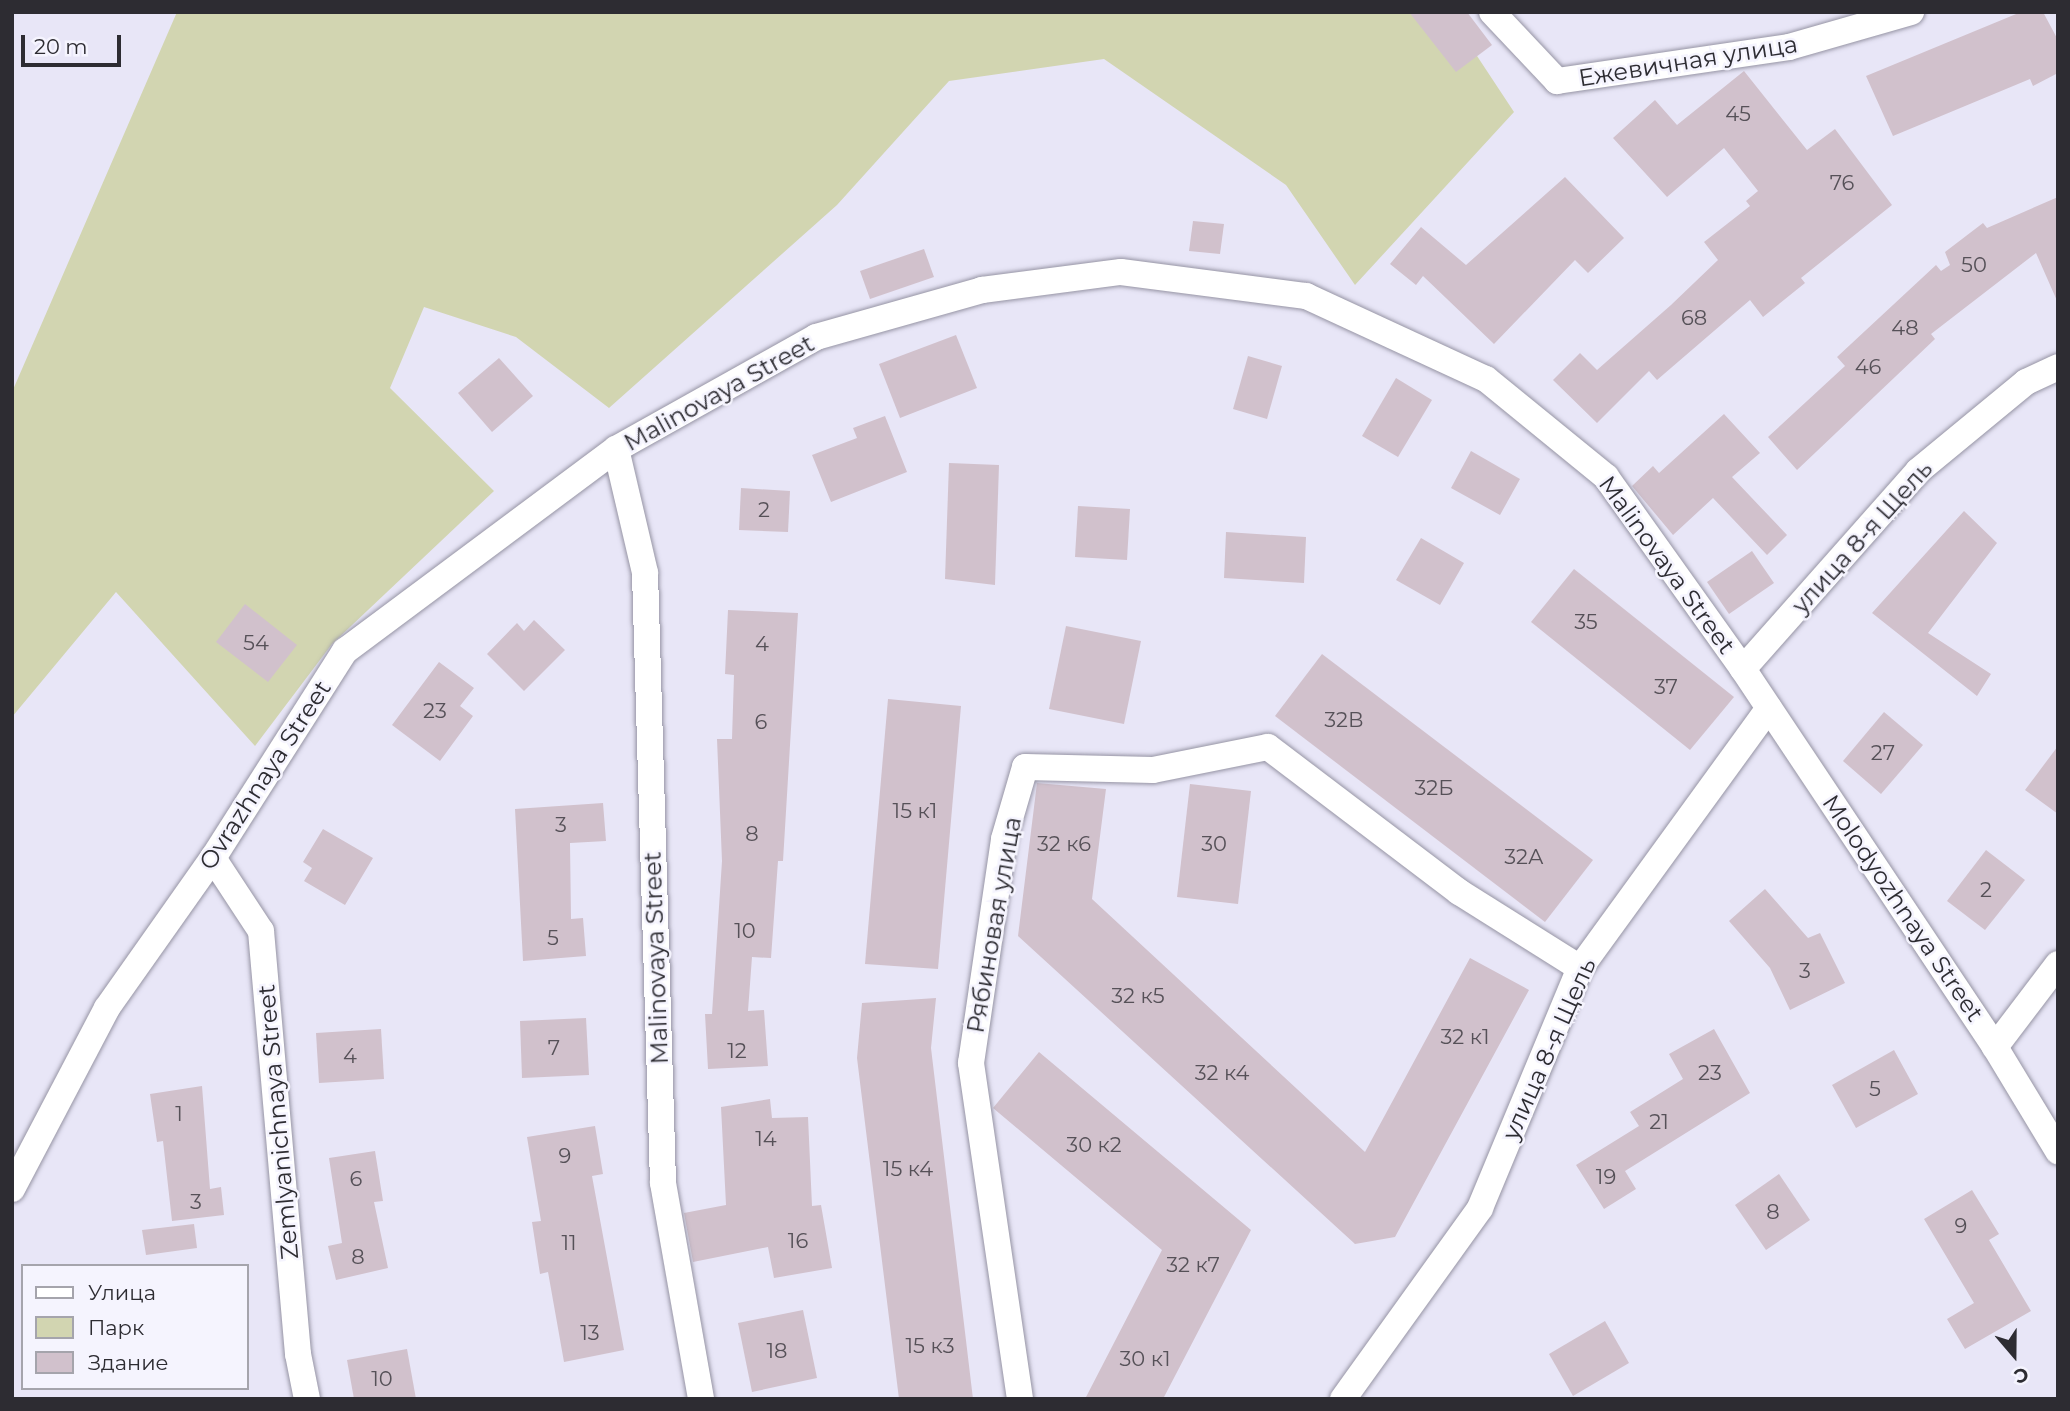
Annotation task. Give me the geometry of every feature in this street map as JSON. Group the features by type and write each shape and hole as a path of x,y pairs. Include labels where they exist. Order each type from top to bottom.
{"street":[{"name":"Ежевичная улица","path":"1492,12 1557,82 1790,47 1911,12"},
{"name":"Malinovaya Street","path":"701,1399 663,1183 645,573 616,449 817,337 982,290 1121,272 1306,296 1486,379 1605,477 1744,669"},
{"name":"улица 8-я Щель","path":"1744,669 1918,471 2026,382 2058,367"},
{"name":"Ovrazhnaya Street","path":"12,1189 107,1008 213,858 345,651 616,449"},
{"name":"Molodyozhnaya Street","path":"1744,669 1995,1047 2058,1151"},
{"name":"улица 8-я Щель","path":"1343,1399 1480,1208 1580,968 1769,708"},
{"name":"Рябиновая улица","path":"1020,1399 971,1063 1004,839 1025,767 1153,770 1268,747 1459,892 1580,968"},
{"name":"Zemlyanichnaya Street","path":"213,858 261,931 298,1354 307,1399"},
{"path":"1995,1047 2058,964"}],"green space":[{"path":"177,12 1448,12 1514,112 1355,285 1286,185 1104,59 949,81 837,205 609,408 516,337 424,307 390,388 494,491 332,644 255,746 116,592 12,717 12,392"}],"building":[{"path":"1409,12 1467,12 1492,45 1456,72"},
{"path":"2021,12 2043,12 2058,40 2058,73 2033,86 2030,79 1893,136 1866,76"},
{"path":"1744,71 1807,150 1835,129 1892,205 1801,278 1805,283 1763,317 1750,300 1657,380 1649,371 1597,423 1553,380 1580,353 1597,370 1671,305 1718,260 1704,242 1750,206 1746,201 1758,191 1724,148 1667,197 1613,138 1655,100 1677,125"},
{"path":"1565,177 1624,238 1588,273 1575,260 1494,344 1423,276 1416,285 1390,264 1421,227 1466,265"},
{"path":"2058,197 2058,303 2036,253 1931,334 1935,339 1797,470 1768,437 1845,366 1837,357 1936,265 1941,271 1950,265 1945,252 1983,223 1987,228"},
{"path":"1193,221 1224,224 1220,254 1189,251"},
{"path":"924,249 934,277 870,299 860,271"},
{"path":"956,335 977,388 900,418 879,364"},
{"path":"1248,356 1282,366 1267,419 1233,409"},
{"path":"499,358 533,396 492,432 458,393"},
{"path":"1396,378 1432,400 1398,457 1362,436"},
{"path":"1724,414 1760,453 1732,477 1787,535 1767,555 1713,498 1673,535 1632,486 1653,466 1659,473"},
{"path":"885,416 907,472 831,502 812,455 857,438 853,428"},
{"path":"1471,451 1520,479 1500,515 1451,488"},
{"path":"949,463 999,465 995,585 945,579"},
{"path":"741,488 790,491 788,532 739,530"},
{"path":"1078,506 1130,509 1127,560 1075,557"},
{"path":"1964,511 1997,543 1928,633 1991,674 1977,696 1872,613"},
{"path":"1226,532 1306,537 1304,583 1224,578"},
{"path":"1421,538 1464,563 1440,605 1396,580"},
{"path":"1752,551 1774,583 1729,614 1707,582"},
{"path":"1574,569 1734,697 1690,750 1531,622"},
{"path":"245,604 297,645 268,682 216,642"},
{"path":"728,610 798,613 783,861 778,861 771,958 752,957 748,1011 764,1010 768,1066 708,1069 705,1014 712,1014 722,861 717,739 732,739 734,675 725,674"},
{"path":"534,620 565,650 524,691 487,654 517,623 524,631"},
{"path":"1066,626 1141,641 1124,724 1049,709"},
{"path":"1322,654 1593,860 1545,922 1275,716"},
{"path":"439,662 474,688 460,706 473,716 440,761 392,725"},
{"path":"888,699 961,706 938,969 865,964"},
{"path":"1884,712 1923,745 1881,794 1843,761"},
{"path":"2058,746 2058,814 2025,790"},
{"path":"1037,783 1106,789 1092,899 1365,1152 1470,958 1529,990 1395,1237 1355,1244 1018,936"},
{"path":"1190,784 1251,791 1238,904 1177,897"},
{"path":"603,803 606,841 570,843 571,919 583,918 586,956 523,961 515,809"},
{"path":"323,829 373,858 345,905 304,881 312,868 303,862"},
{"path":"1986,850 2025,880 1985,930 1947,901"},
{"path":"1765,889 1808,938 1820,933 1845,983 1790,1010 1770,968 1729,921"},
{"path":"936,998 931,1048 973,1399 899,1399 857,1058 862,1003"},
{"path":"586,1018 589,1075 522,1078 520,1021"},
{"path":"381,1029 384,1079 319,1083 316,1033"},
{"path":"1714,1029 1750,1093 1625,1171 1636,1189 1604,1209 1576,1165 1639,1126 1630,1112 1683,1079 1669,1054"},
{"path":"1894,1050 1918,1094 1856,1128 1832,1085"},
{"path":"1039,1052 1251,1230 1163,1399 1085,1399 1162,1250 993,1108"},
{"path":"202,1086 210,1189 221,1187 224,1215 172,1221 163,1141 157,1142 150,1094"},
{"path":"770,1099 772,1118 808,1117 812,1206 821,1205 832,1268 774,1278 768,1247 693,1262 684,1213 726,1205 721,1107"},
{"path":"595,1126 603,1174 592,1176 624,1350 564,1362 548,1272 540,1274 532,1222 541,1221 527,1137"},
{"path":"375,1151 383,1201 374,1202 388,1268 336,1280 328,1246 342,1243 329,1158"},
{"path":"1779,1174 1810,1220 1766,1250 1735,1205"},
{"path":"1972,1190 1999,1234 1989,1240 2031,1311 1965,1349 1947,1319 1974,1303 1924,1219"},
{"path":"194,1224 197,1248 146,1255 142,1230"},
{"path":"803,1310 817,1378 752,1392 738,1323"},
{"path":"1605,1321 1629,1363 1573,1396 1549,1354"},
{"path":"407,1349 416,1399 354,1399 347,1360"}]}
